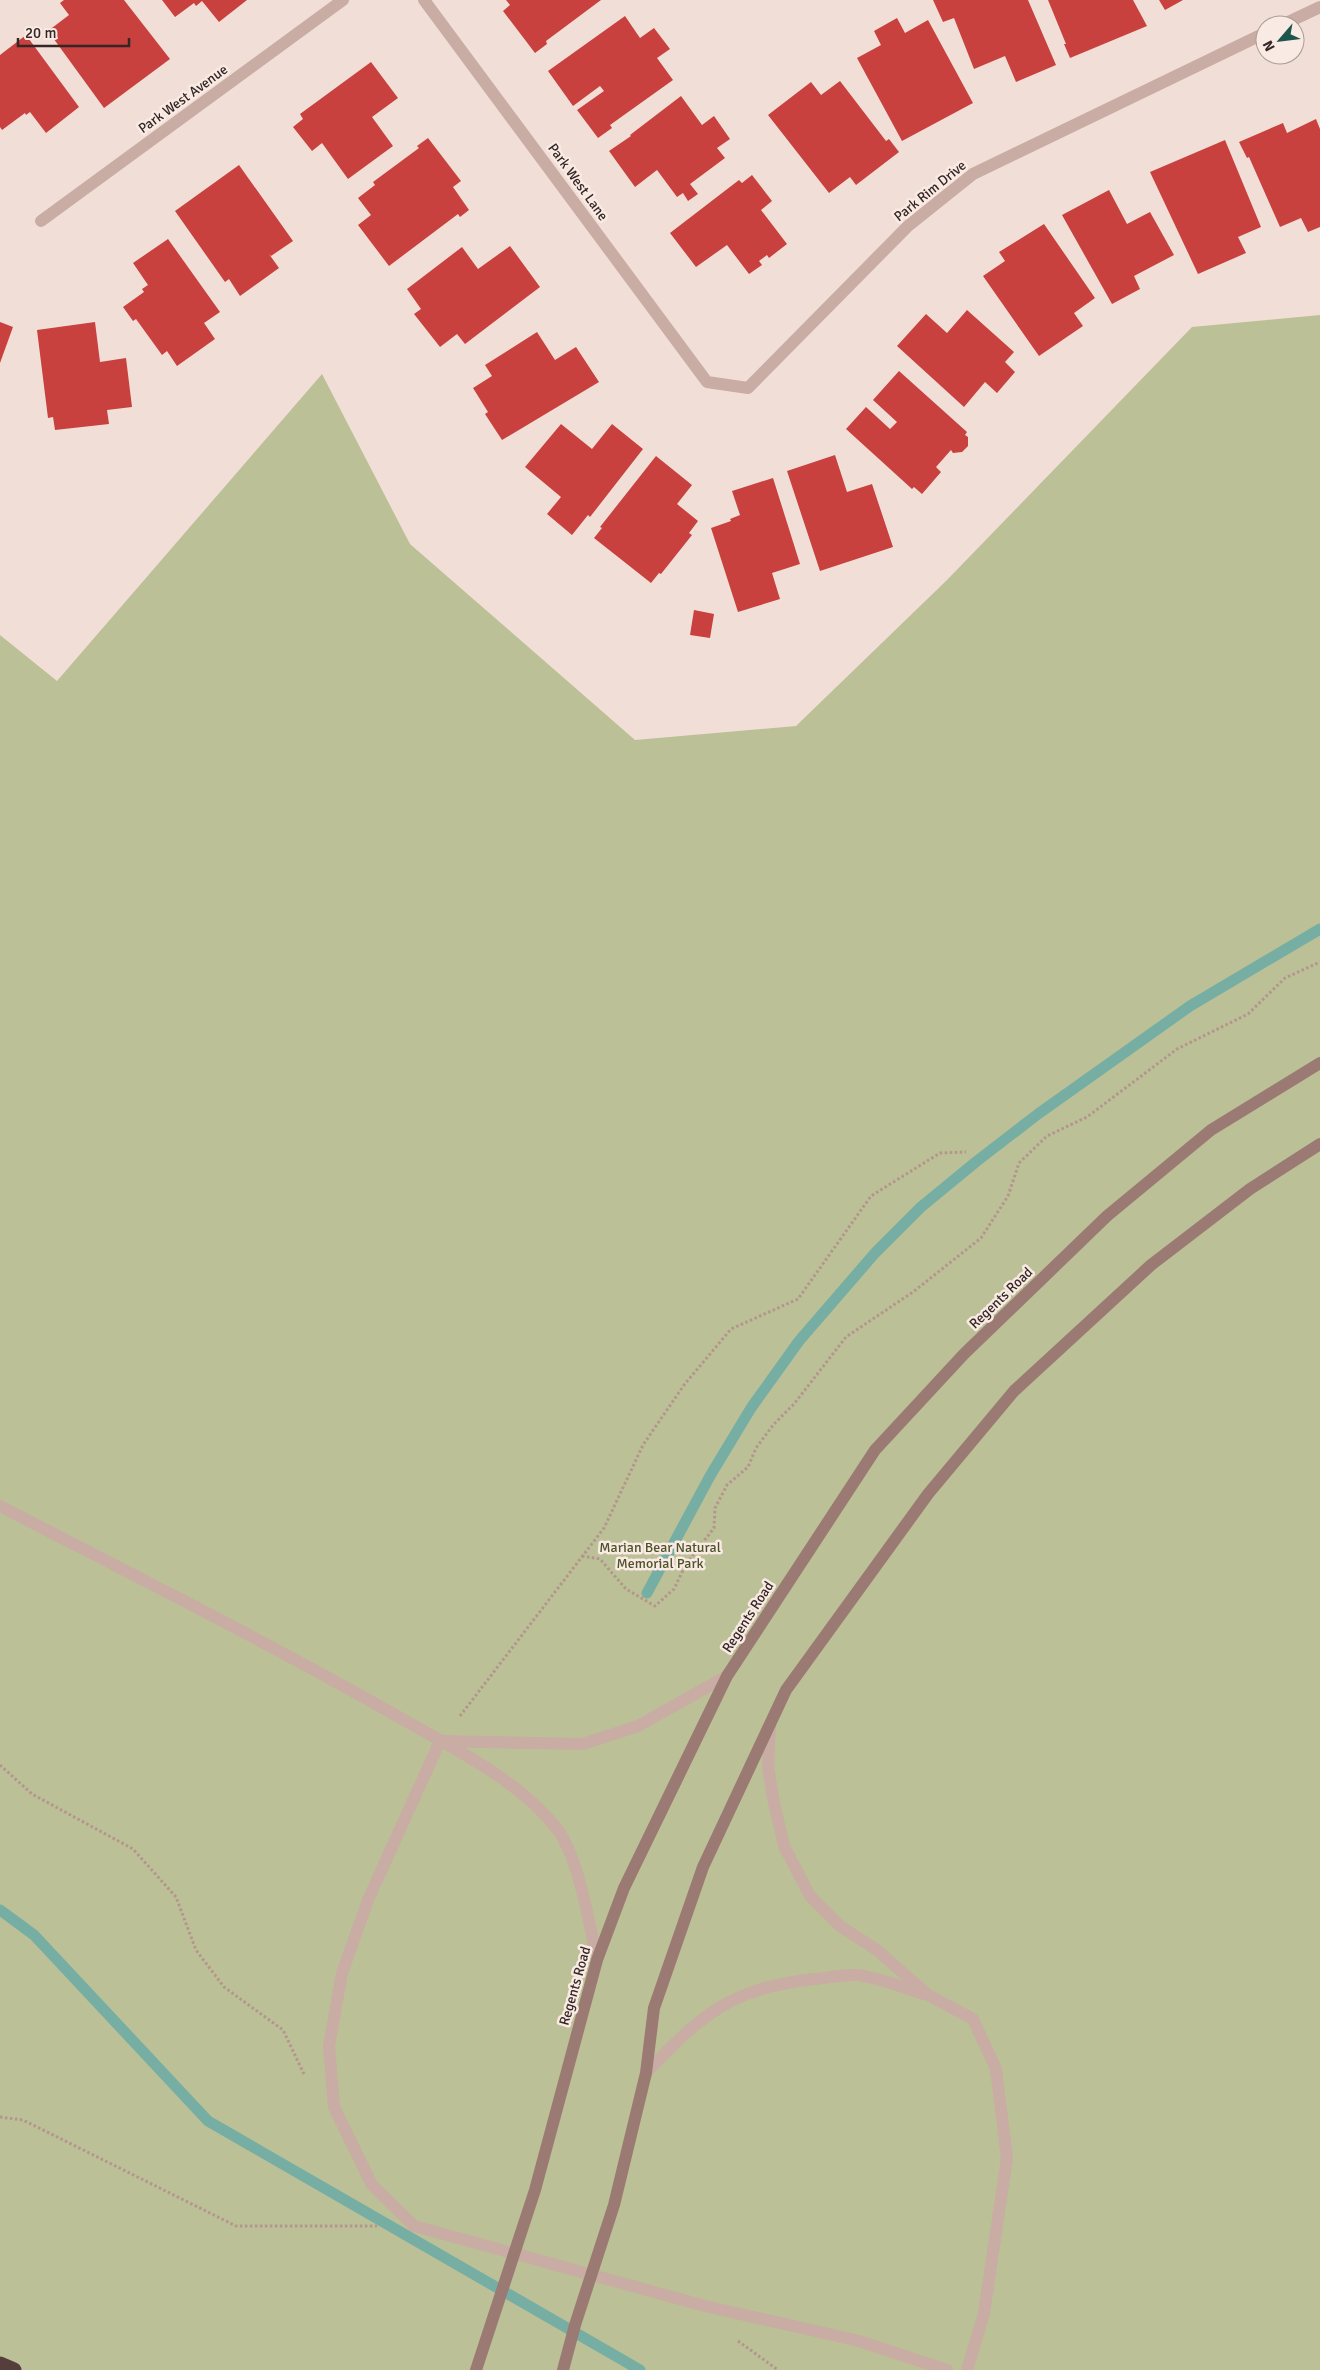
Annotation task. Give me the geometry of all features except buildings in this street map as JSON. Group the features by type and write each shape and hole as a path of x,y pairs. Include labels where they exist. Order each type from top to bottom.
{"highway":[{"path":"0,2364 14,2370"}],"main road":[{"name":"Regents Road","path":"477,2367 535,2190 597,1960 624,1888 727,1676 874,1450 964,1354 1107,1216 1211,1130 1320,1063"},
{"path":"563,2370 574,2325 614,2205 646,2072 654,2008 703,1867 786,1690 928,1494 1014,1391 1151,1264 1250,1189 1320,1144"}],"street":[{"name":"Park West Avenue","path":"41,221 343,0"},
{"name":"Park West Lane","path":"424,0 707,382"},
{"path":"1303,15 1320,7"},
{"name":"Park Rim Drive","path":"707,382 748,388 908,226 973,174 1255,38"},
{"path":"0,1506 318,1671 440,1741 519,1790 558,1829 573,1863 597,1960"},
{"path":"440,1741 583,1744 638,1726 727,1676"},
{"path":"770,1723 768,1767 774,1803 784,1846 810,1896 840,1926 877,1950 928,1995"},
{"path":"440,1741 368,1900 342,1973 329,2046 334,2107 372,2185 414,2226 705,2306 859,2341 947,2370"},
{"path":"646,2072 681,2036 710,2012 749,1992 793,1982 857,1975 928,1995 973,2019 996,2069 1007,2158 984,2313 967,2370"}],"path":[{"path":"582,1556 600,1559 626,1589 655,1606 674,1589 686,1564 714,1528 715,1508 728,1485 748,1467 756,1448 774,1424 794,1404 846,1337 913,1292 981,1238 1008,1196 1019,1163 1047,1136 1087,1117 1177,1049 1248,1014 1286,978 1320,962"},
{"path":"440,1741 604,1528 643,1445 684,1385 731,1329 798,1300 871,1196 940,1153 966,1152"},
{"path":"0,1765 32,1794 133,1849 176,1897 196,1950 224,1987 283,2030 312,2091 334,2107"},
{"path":"0,2118 23,2120 236,2226 351,2226"}],"green space":[{"name":"Marian Bear Natural Memorial Park","path":"1320,315 1320,2370 0,2370 0,635 57,681 322,374 410,544 635,740 796,726 947,580 1192,327"}],"waterway":[{"path":"647,1593 710,1476 751,1408 799,1341 875,1253 921,1207 1038,1114 1190,1006 1320,929"},
{"path":"0,1910 34,1935 208,2121 640,2370"}]}
